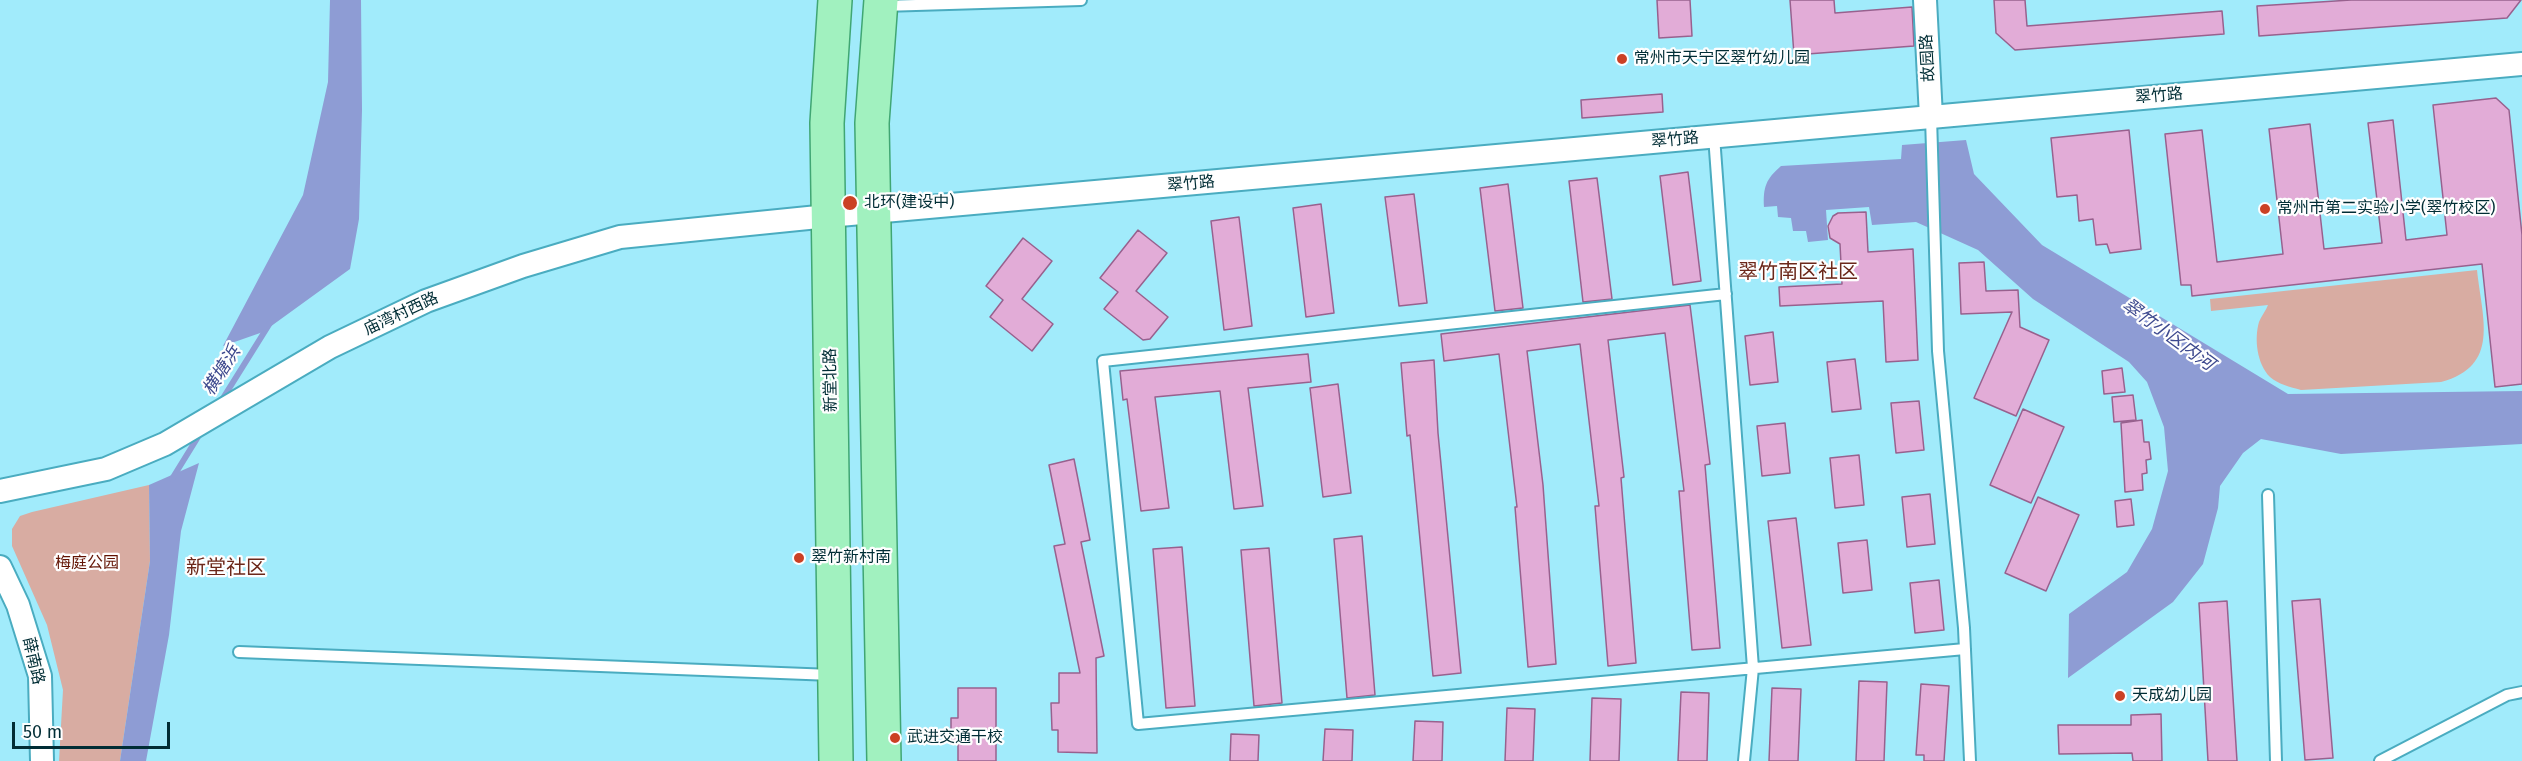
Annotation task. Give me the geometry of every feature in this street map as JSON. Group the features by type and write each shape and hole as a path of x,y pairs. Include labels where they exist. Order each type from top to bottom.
{"main road":[{"name":"新堂北路","path":"835,0 827,123 836,761"},
{"path":"880,3 872,123 884,761"}],"street":[{"name":"故园路","path":"1925,0 1931,117"},
{"name":"翠竹路","path":"828,216 2522,64"},
{"name":"庙湾村西路","path":"0,491 106,469 165,444 330,347 426,301 523,266 620,237 828,216"},
{"name":"薛南路","path":"0,567 18,605 40,676 42,761"}],"lane":[{"path":"880,3 1081,0"},
{"path":"1931,117 1937,254 1938,351 1965,649 1970,761"},
{"path":"1714,136 1753,668 1744,761"},
{"path":"1726,294 1104,361 1138,724 1965,649"},
{"path":"2268,495 2276,761"},
{"path":"239,652 835,675"},
{"path":"2379,761 2506,695 2522,692"}],"green space":[{"path":"2477,270 2484,322 2480,352 2473,364 2460,375 2441,382 2301,390 2288,386 2270,377 2259,358 2258,329 2268,305 2211,311 2210,299"},
{"name":"梅庭公园","path":"149,485 150,561 120,761 59,761 63,690 47,625 12,546 12,529 20,516 32,512"}],"water":[{"path":"330,0 361,0 362,110 359,219 350,269 263,332 223,346 303,195 328,82"},
{"name":"翠竹小区内河","path":"1966,140 1974,174 2042,245 2288,394 2522,391 2522,444 2341,454 2261,439 2243,453 2220,486 2218,508 2203,564 2173,602 2068,678 2069,614 2127,572 2152,529 2168,471 2164,427 2147,382 2129,362 2033,299 1978,250 1916,222 1872,225 1869,207 1826,210 1828,240 1808,242 1806,231 1793,231 1791,218 1778,217 1777,206 1764,207 1766,184 1781,166 1901,159 1902,145"},
{"path":"199,463 181,531 169,635 146,761 120,761 150,561 149,485"}],"building":[{"path":"1657,0 1690,0 1692,36 1659,38"},
{"path":"1790,0 1834,0 1835,13 1912,7 1914,46 1794,55"},
{"path":"1994,0 2025,0 2027,26 2222,11 2224,34 2015,50 1996,33"},
{"path":"2351,0 2521,0 2507,18 2259,36 2257,6"},
{"path":"1662,94 1663,112 1582,118 1581,100"},
{"path":"2496,98 2509,110 2522,235 2522,384 2495,387 2482,264 2192,296 2191,285 2181,285 2165,134 2202,130 2217,262 2283,254 2269,129 2310,124 2324,249 2382,243 2368,123 2393,120 2406,240 2447,235 2433,105"},
{"path":"2129,130 2141,249 2110,253 2107,244 2096,245 2093,219 2079,221 2077,195 2057,197 2051,138"},
{"path":"1688,172 1701,281 1673,285 1660,176"},
{"path":"1597,178 1612,299 1583,302 1569,181"},
{"path":"1508,184 1523,308 1495,311 1480,188"},
{"path":"1414,194 1427,303 1399,306 1385,197"},
{"path":"1321,204 1334,313 1306,317 1293,208"},
{"path":"1866,212 1868,252 1913,249 1918,360 1886,362 1883,301 1780,306 1779,287 1842,284 1840,244 1830,238 1828,226 1833,216 1838,213"},
{"path":"1239,217 1252,326 1224,330 1211,221"},
{"path":"1138,230 1167,253 1136,291 1168,317 1150,339 1143,340 1104,309 1118,292 1100,278"},
{"path":"1023,238 1052,261 1022,299 1053,324 1032,351 990,317 1003,300 986,286"},
{"path":"1984,262 1986,291 2018,290 2020,327 2049,340 2016,416 1974,398 2012,312 1961,314 1959,263"},
{"path":"1690,305 1710,464 1705,465 1720,648 1692,650 1679,491 1684,491 1665,333 1608,340 1624,477 1621,478 1636,663 1608,666 1595,506 1599,506 1580,344 1527,351 1543,485 1556,664 1528,667 1515,507 1517,507 1499,354 1444,361 1441,334"},
{"path":"1773,332 1778,382 1750,385 1745,336"},
{"path":"1308,354 1311,382 1248,388 1263,506 1234,509 1220,391 1155,397 1169,508 1141,511 1127,399 1123,400 1120,371"},
{"path":"1855,359 1861,409 1832,412 1827,362"},
{"path":"1434,360 1438,433 1461,673 1433,676 1401,363"},
{"path":"2122,368 2125,392 2104,394 2102,371"},
{"path":"1338,384 1351,493 1323,497 1310,388"},
{"path":"2133,395 2136,420 2114,422 2112,397"},
{"path":"1919,401 1924,450 1896,453 1891,403"},
{"path":"2023,409 2064,427 2031,503 1990,485"},
{"path":"2142,420 2144,442 2149,442 2151,459 2146,460 2147,473 2142,474 2143,490 2125,492 2121,423"},
{"path":"1785,423 1790,473 1762,476 1757,426"},
{"path":"1859,455 1864,505 1835,508 1830,458"},
{"path":"1074,459 1090,540 1081,542 1104,656 1096,658 1097,753 1058,752 1058,730 1052,730 1051,703 1059,703 1059,673 1080,673 1054,546 1065,544 1049,465"},
{"path":"1930,494 1935,544 1907,547 1902,497"},
{"path":"2038,497 2079,515 2046,591 2005,573"},
{"path":"2131,499 2134,525 2117,527 2115,501"},
{"path":"1796,518 1811,645 1782,648 1768,521"},
{"path":"1362,536 1375,695 1347,698 1334,539"},
{"path":"1867,540 1872,590 1843,593 1838,543"},
{"path":"1182,547 1195,706 1166,708 1153,549"},
{"path":"1269,548 1282,703 1254,706 1241,550"},
{"path":"1939,580 1944,630 1915,633 1910,583"},
{"path":"2320,599 2333,758 2305,760 2292,601"},
{"path":"2227,601 2237,761 2208,761 2199,603"},
{"path":"1859,681 1887,682 1884,761 1856,761"},
{"path":"1921,684 1949,686 1944,761 1924,761 1924,755 1916,755"},
{"path":"958,688 996,688 996,761 958,761 958,744 951,744 951,718 958,718"},
{"path":"1772,688 1801,689 1798,761 1769,761"},
{"path":"1681,692 1709,693 1707,761 1678,761"},
{"path":"1592,698 1621,699 1619,761 1590,761"},
{"path":"1507,708 1535,709 1533,761 1505,761"},
{"path":"2161,714 2162,761 2133,761 2132,753 2059,754 2058,725 2131,725 2131,715"},
{"path":"1415,721 1443,722 1442,761 1413,761"},
{"path":"1325,729 1353,730 1352,761 1323,761"},
{"path":"1231,734 1259,735 1258,761 1230,761"}],"waterway":[{"name":"横塘浜","path":"220,403 270,323"},
{"name":"横塘浜","path":"172,479 201,432"}],"place":[{"name":"常州市天宁区翠竹幼儿园","path":"1622,59"},
{"name":"北环(建设中)","path":"850,203"},
{"name":"常州市第二实验小学(翠竹校区)","path":"2265,209"},
{"name":"翠竹新村南","path":"799,558"},
{"name":"天成幼儿园","path":"2120,696"},
{"name":"武进交通干校","path":"895,738"}],"district":[{"name":"翠竹南区社区","path":"1798,272"},
{"name":"新堂社区","path":"226,568"}]}
